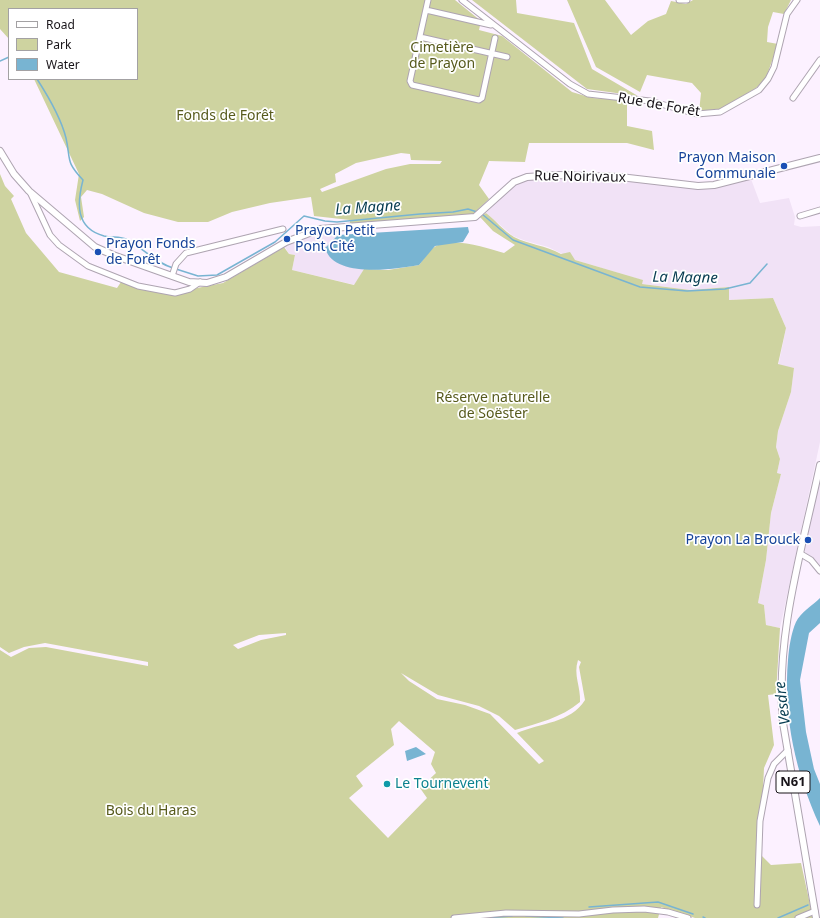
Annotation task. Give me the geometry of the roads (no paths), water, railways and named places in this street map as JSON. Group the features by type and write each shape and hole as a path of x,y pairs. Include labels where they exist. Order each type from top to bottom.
{"main road":[{"name":"Rue Noirivaux","path":"0,151 14,174 29,191 95,247 113,255 173,274 189,282 207,283 226,277 286,242 320,229 470,218 479,213 514,182 526,177 558,175 620,177 698,186 714,185 820,158"},
{"name":"N61","path":"816,918 788,750 781,695 784,642 792,594 820,465"}],"street":[{"path":"428,0 410,81 414,86 479,100 482,98 495,38"},
{"name":"Rue de Forêt","path":"462,0 570,84 588,94 650,101 696,114 720,112 759,90 768,80 774,67 787,14 797,0"},
{"path":"680,0 687,0"},
{"path":"426,10 494,25"},
{"path":"420,37 507,57"},
{"path":"793,98 820,60"},
{"path":"29,191 37,212 50,235 59,245 88,266 138,286 175,293 190,289 200,282"},
{"path":"800,216 820,210"},
{"path":"173,274 176,264 186,253 283,229"},
{"path":"800,554 811,560 820,571"},
{"path":"757,904 760,820 768,778 774,764 788,750"},
{"path":"454,918 506,913 579,914 613,910 644,909 668,912 688,918"},
{"path":"798,918 815,911"}],"water":[{"path":"468,227 469,232 463,242 435,246 419,265 409,267 382,270 353,268 340,264 331,258 325,248 338,235"},
{"name":"Vesdre","path":"820,598 820,623 809,633 800,680 806,732 814,769 820,784 820,826 804,786 793,745 787,682 789,651 794,626 800,615"},
{"path":"416,747 426,754 407,761 405,751"}],"waterway":[{"name":"La Magne","path":"0,61 8,57"},
{"name":"La Magne","path":"38,80 58,115 66,138 73,169 83,180 79,206 83,221 95,232 104,236 128,240 155,259 173,268"},
{"name":"La Magne","path":"176,269 198,276 217,275 275,242 304,216 337,222 453,212 468,209 477,212"},
{"name":"La Magne","path":"482,214 513,240 640,287 687,291 725,289 750,283 767,264"},
{"path":"589,907 658,902 693,914"},
{"path":"778,918 808,905"},
{"path":"484,918 512,916"},
{"path":"526,916 563,918"}],"place":[{"name":"Prayon Maison Communale","path":"784,166"},
{"name":"Prayon Petit Pont Cité","path":"287,239"},
{"name":"Prayon Fonds de Forêt","path":"98,252"},
{"name":"Prayon La Brouck","path":"808,540"},
{"name":"Le Tournevent","path":"387,784"}],"park label":[{"name":"Cimetière de Prayon","path":"442,56"},
{"name":"Fonds de Forêt","path":"225,116"},
{"name":"Réserve naturelle de Soëster","path":"493,406"},
{"name":"Bois du Haras","path":"151,811"}]}
